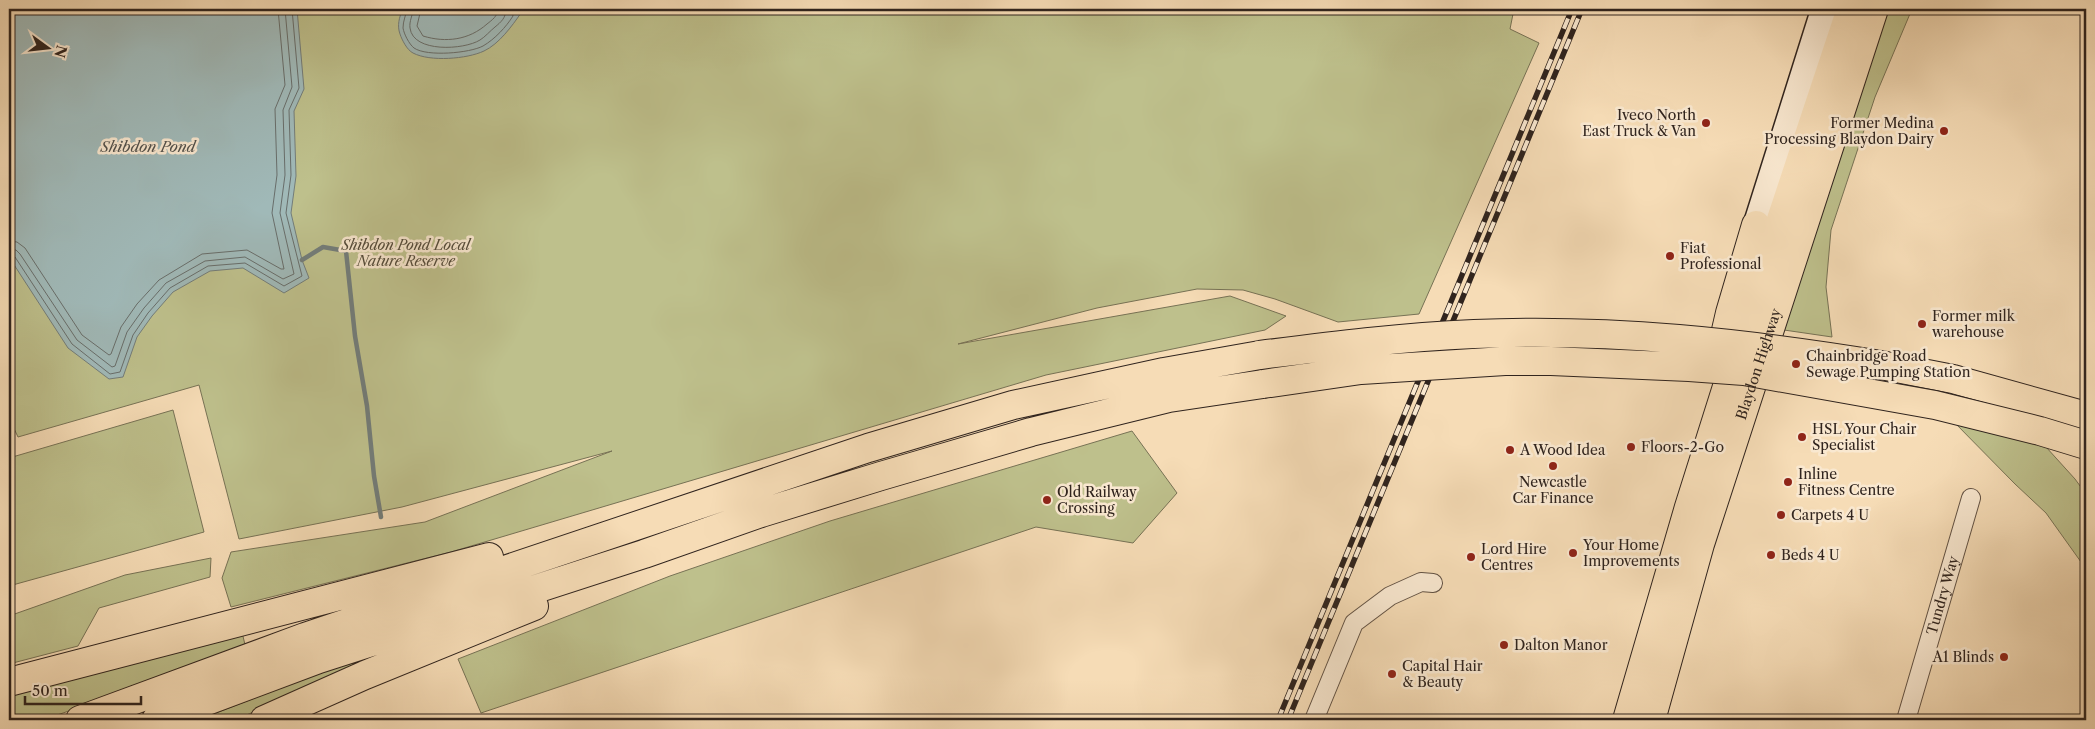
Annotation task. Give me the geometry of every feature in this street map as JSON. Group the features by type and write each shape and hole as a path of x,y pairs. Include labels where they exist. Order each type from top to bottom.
{"main road":[{"path":"1689,507 1730,313 1824,9"},
{"name":"Blaydon Highway","path":"1627,720 1689,507 1755,298 1868,11"},
{"name":"Blaydon Highway","path":"1651,720 1700,544 1868,11"},
{"path":"80,720 305,637 868,448 1013,405 1164,372 1260,355 1374,341 1475,334 1577,333 1679,338 1780,348 1881,365 1953,379 2086,416"},
{"path":"156,720 319,659 644,554 761,512 1031,432 1169,398 1263,384 1362,370 1505,361 1689,367 1753,373 1935,405 2040,431 2086,445"},
{"path":"9,682 521,549 575,546"},
{"path":"264,720 366,675 578,588 644,554"}],"street":[{"name":"Tundry Way","path":"1906,720 1971,498"},
{"path":"1314,720 1354,623 1390,596 1421,582 1432,583"}],"green space":[{"name":"Shibdon Pond Local Nature Reserve","path":"9,9 1514,9 1510,29 1539,43 1419,314 1338,322 1275,299 1243,290 1197,289 1097,308 958,344 1230,296 1286,316 1265,330 1046,375 451,552 231,607 222,578 231,552 425,522 612,451 402,507 239,539 199,385 18,437 9,418"},
{"path":"1890,9 1912,9 1875,97 1831,230 1826,287 1832,337 1784,330 1883,17"},
{"path":"173,410 204,532 9,586 9,458"},
{"path":"1953,421 2046,447 2075,479 2086,494 2086,573 2081,562 2046,513"},
{"path":"1132,431 1177,493 1133,543 1036,527 481,713 458,659 670,576 830,521"},
{"path":"211,558 210,577 99,608 78,646 9,664 9,616 125,575"},
{"path":"242,632 246,649 43,720 9,720 9,692"},
{"path":"373,652 375,659 235,720 198,720"}],"water":[{"name":"Shibdon Pond","path":"9,9 297,9 304,89 294,111 296,176 291,213 302,260 309,278 284,293 243,268 210,271 173,292 152,316 137,337 123,377 109,379 68,348 9,257"},
{"path":"403,9 513,9 521,13 500,39 484,51 459,58 429,58 411,52 403,42 399,28"}],"waterway":[{"path":"302,260 323,247 346,251 355,336 367,406 374,476 381,517"}],"railway":[{"path":"1278,720 1572,9"},
{"path":"1288,720 1582,9"}],"place":[{"name":"Iveco North East Truck & Van","path":"1706,123"},
{"name":"Former Medina Processing Blaydon Dairy","path":"1944,131"},
{"name":"Fiat Professional","path":"1670,256"},
{"name":"Former milk warehouse","path":"1922,324"},
{"name":"Chainbridge Road Sewage Pumping Station","path":"1796,364"},
{"name":"HSL Your Chair Specialist","path":"1802,437"},
{"name":"Floors-2-Go","path":"1631,447"},
{"name":"A Wood Idea","path":"1510,450"},
{"name":"Newcastle Car Finance","path":"1553,466"},
{"name":"Inline Fitness Centre","path":"1788,482"},
{"name":"Old Railway Crossing","path":"1047,500"},
{"name":"Carpets 4 U","path":"1781,515"},
{"name":"Your Home Improvements","path":"1573,553"},
{"name":"Beds 4 U","path":"1771,555"},
{"name":"Lord Hire Centres","path":"1471,557"},
{"name":"Dalton Manor","path":"1504,645"},
{"name":"A1 Blinds","path":"2004,657"},
{"name":"Capital Hair & Beauty","path":"1392,674"}]}
